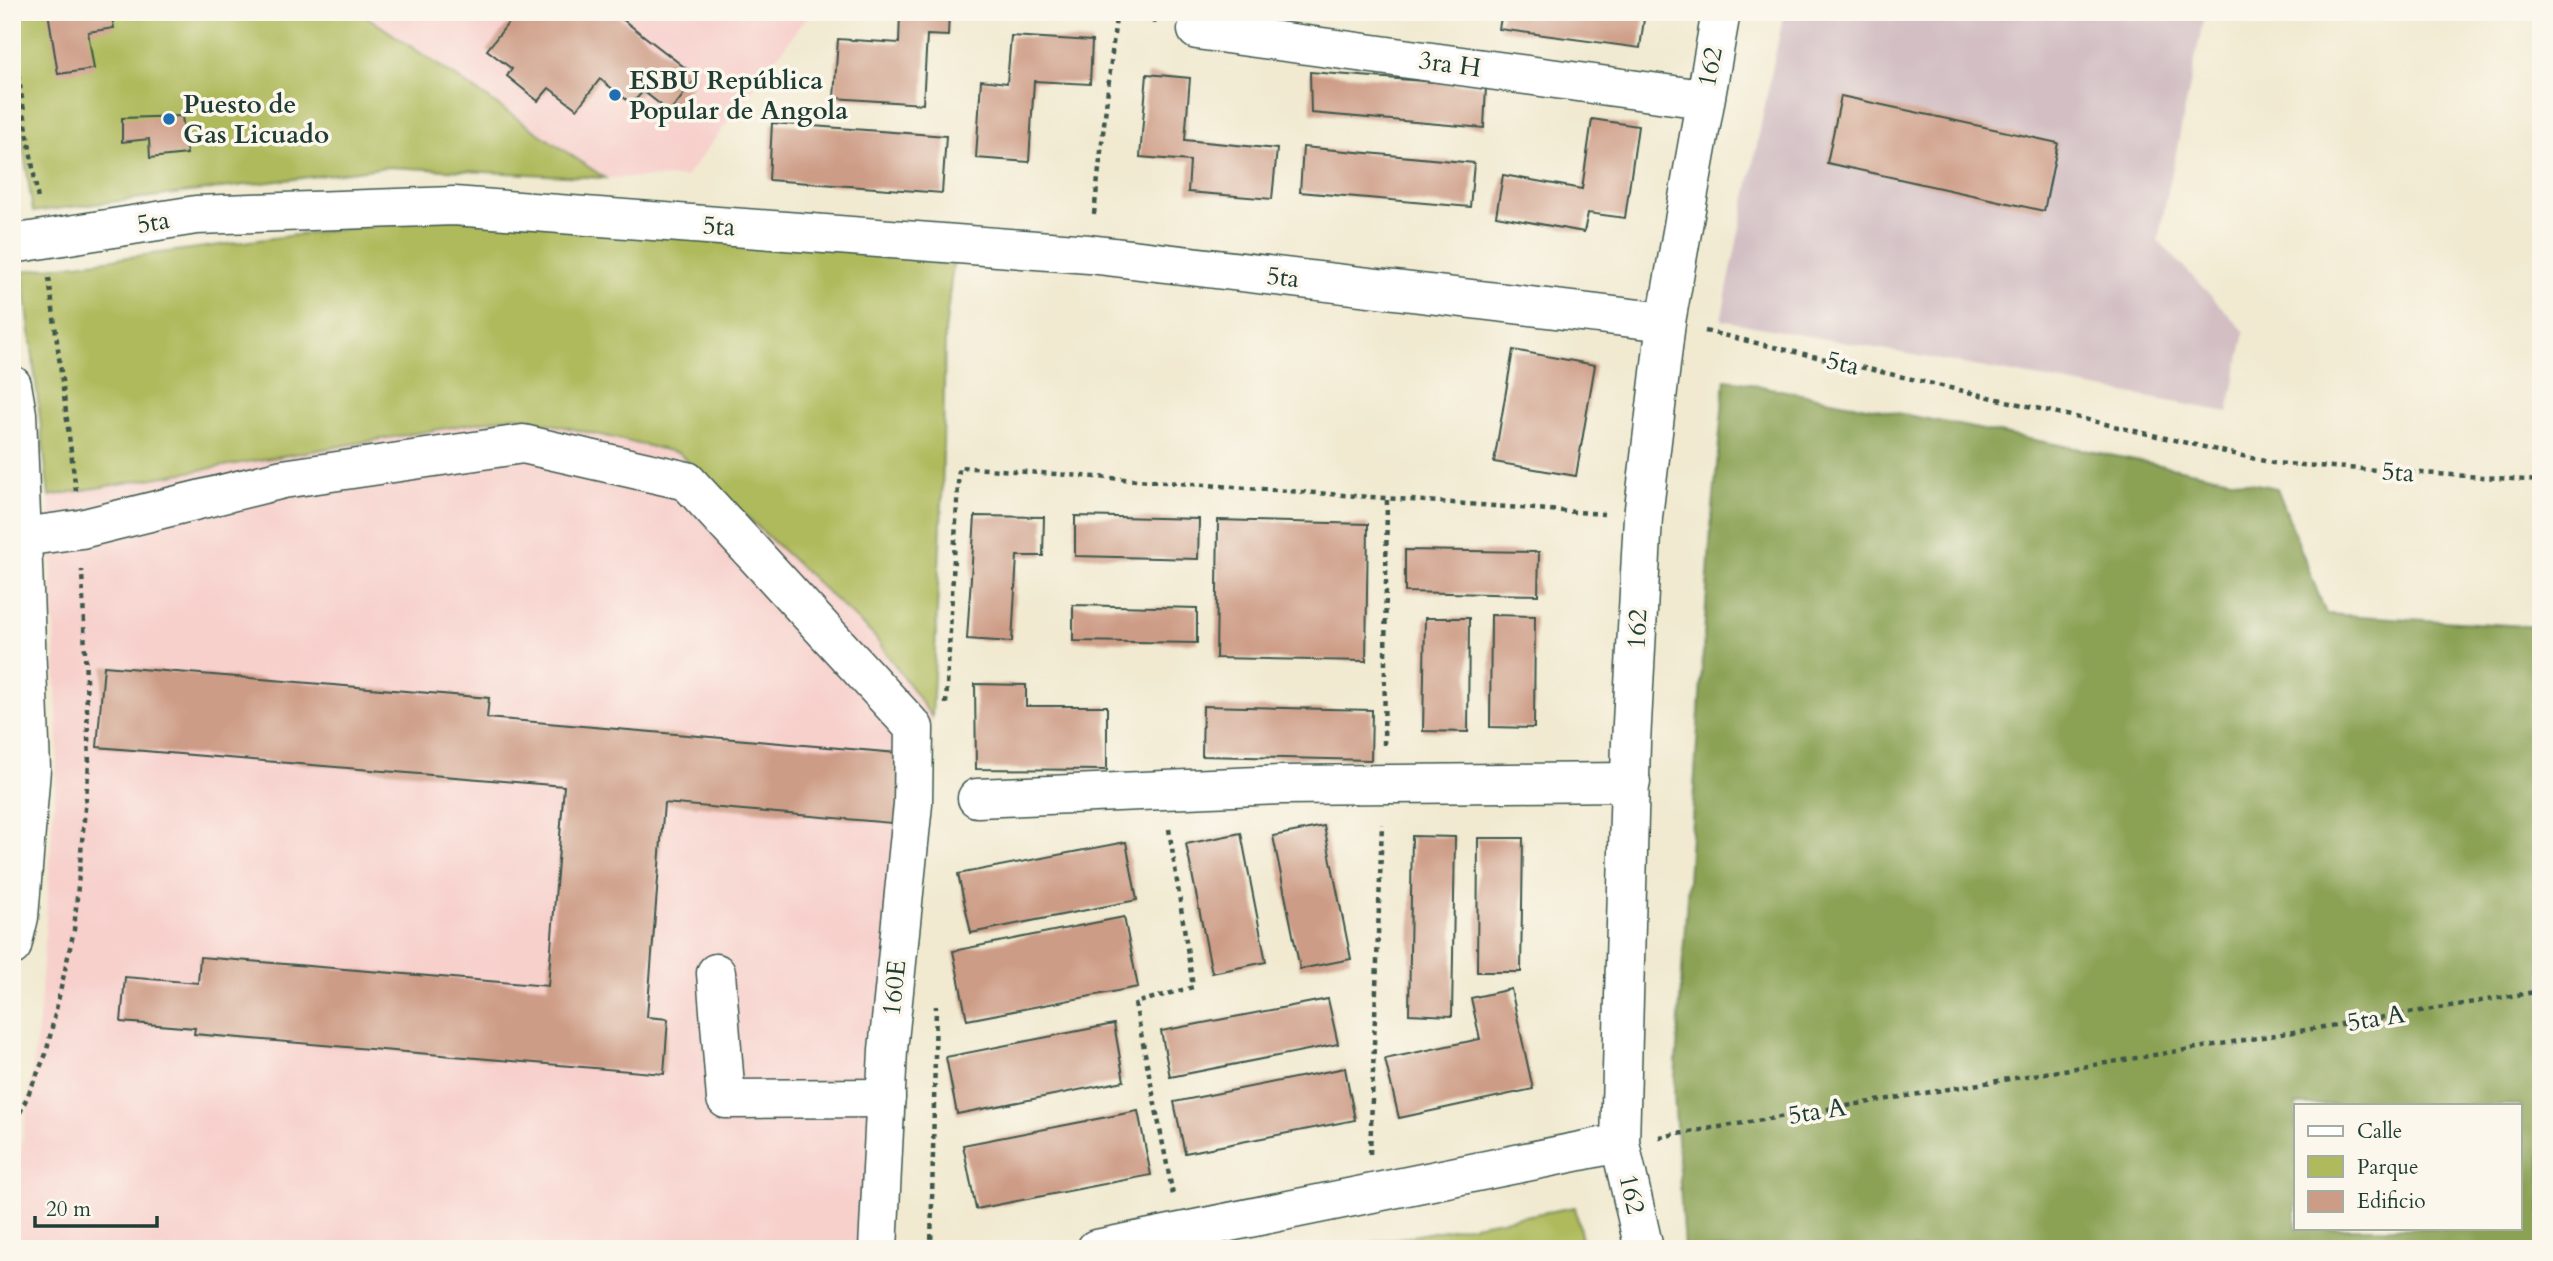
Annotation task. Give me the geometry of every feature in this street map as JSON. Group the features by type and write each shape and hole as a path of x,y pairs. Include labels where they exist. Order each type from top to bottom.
{"street":[{"name":"162","path":"1644,1249 1620,1143 1631,782 1643,517 1666,321 1703,99 1721,12"},
{"name":"3ra H","path":"1198,30 1703,99"},
{"name":"5ta","path":"12,244 196,215 454,206 1090,254 1666,321"},
{"path":"12,385 17,414 31,769 19,917 12,946"},
{"path":"22,537 81,529 283,479 523,444 687,481 930,723"},
{"name":"160E","path":"877,1249 886,1098 913,804 930,723"},
{"path":"977,798 1163,790 1631,782"},
{"path":"716,973 726,1099 886,1098"},
{"path":"1096,1249 1620,1143"}],"path":[{"path":"1077,12 1142,19 1143,12"},
{"path":"1090,254 1116,17"},
{"name":"5ta","path":"1666,321 2273,463 2541,481"},
{"path":"930,723 960,467 1643,517"},
{"path":"1368,1194 1383,785 1387,497"},
{"path":"1163,790 1193,987 1135,1003 1181,1232"},
{"name":"5ta A","path":"1620,1143 2541,991"},
{"path":"931,1249 936,997"}],"shaded area":[{"name":"ESBU República Popular de Angola","path":"360,12 811,12 686,177 605,178"},
{"path":"1784,12 2205,12 2158,240 2245,332 2228,412 1721,320"},
{"path":"516,416 679,453 874,636 932,717 881,1249 12,1249 12,1186 20,1159 39,1021 58,743 49,496"}],"green space":[{"path":"12,12 360,12 605,178 388,167 33,212 12,72"},
{"path":"433,217 956,238 945,332 942,503 932,717 874,636 679,453 516,416 49,496 23,271"},
{"path":"1725,379 2277,488 2326,614 2541,627 2541,1249 1684,1249 1674,1094 1711,529"},
{"path":"1575,1207 1584,1249 1338,1249"}],"building":[{"path":"48,12 111,12 114,28 88,32 94,69 58,74"},
{"path":"496,12 613,12 697,77 670,112 643,91 632,104 600,79 577,109 549,88 538,101 507,76 512,69 487,50 509,22"},
{"path":"900,12 949,12 948,36 927,35 923,104 834,98 838,39 899,43"},
{"path":"1502,12 1645,12 1640,48 1499,29"},
{"path":"1011,36 1092,41 1090,84 1034,81 1029,162 976,158 981,80 1007,83"},
{"path":"1310,72 1486,86 1484,128 1311,113"},
{"path":"1147,74 1190,78 1185,140 1277,149 1272,199 1188,192 1190,161 1140,157"},
{"path":"1841,96 2058,143 2044,211 1827,163"},
{"path":"182,116 187,154 150,158 149,139 122,142 122,118"},
{"path":"1592,119 1638,126 1625,218 1588,213 1584,232 1496,216 1503,175 1582,189"},
{"path":"772,123 946,136 942,193 769,180"},
{"path":"1303,147 1474,163 1470,207 1300,192"},
{"path":"1513,350 1595,365 1576,476 1494,462"},
{"path":"975,516 1044,517 1043,556 1017,556 1012,642 967,639"},
{"path":"1075,516 1199,519 1198,559 1075,556"},
{"path":"1218,520 1368,524 1366,661 1216,658"},
{"path":"1405,550 1539,552 1538,595 1405,592"},
{"path":"1073,605 1197,608 1197,643 1073,641"},
{"path":"1491,615 1535,616 1534,728 1490,727"},
{"path":"1425,618 1469,618 1468,732 1423,731"},
{"path":"104,666 489,698 487,718 909,754 903,824 664,803 647,1017 668,1019 664,1074 194,1034 195,1028 121,1022 125,977 198,983 200,957 548,986 564,786 97,747"},
{"path":"975,684 1026,685 1026,706 1107,706 1107,770 976,769"},
{"path":"1203,706 1372,710 1371,760 1202,756"},
{"path":"1324,826 1351,959 1300,969 1273,836"},
{"path":"1241,833 1266,962 1212,973 1186,844"},
{"path":"1412,836 1455,837 1452,1016 1409,1014"},
{"path":"1478,838 1523,838 1521,972 1477,972"},
{"path":"1126,842 1137,900 971,933 958,874"},
{"path":"1124,917 1138,987 967,1020 953,951"},
{"path":"1511,989 1533,1089 1399,1118 1385,1059 1480,1039 1471,998"},
{"path":"1328,999 1338,1044 1170,1077 1161,1031"},
{"path":"1114,1024 1124,1081 957,1114 946,1057"},
{"path":"1345,1068 1355,1120 1185,1153 1174,1102"},
{"path":"1138,1111 1151,1175 976,1209 963,1145"}],"place":[{"name":"ESBU República Popular de Angola","path":"615,95"},
{"name":"Puesto de Gas Licuado","path":"169,119"}]}
